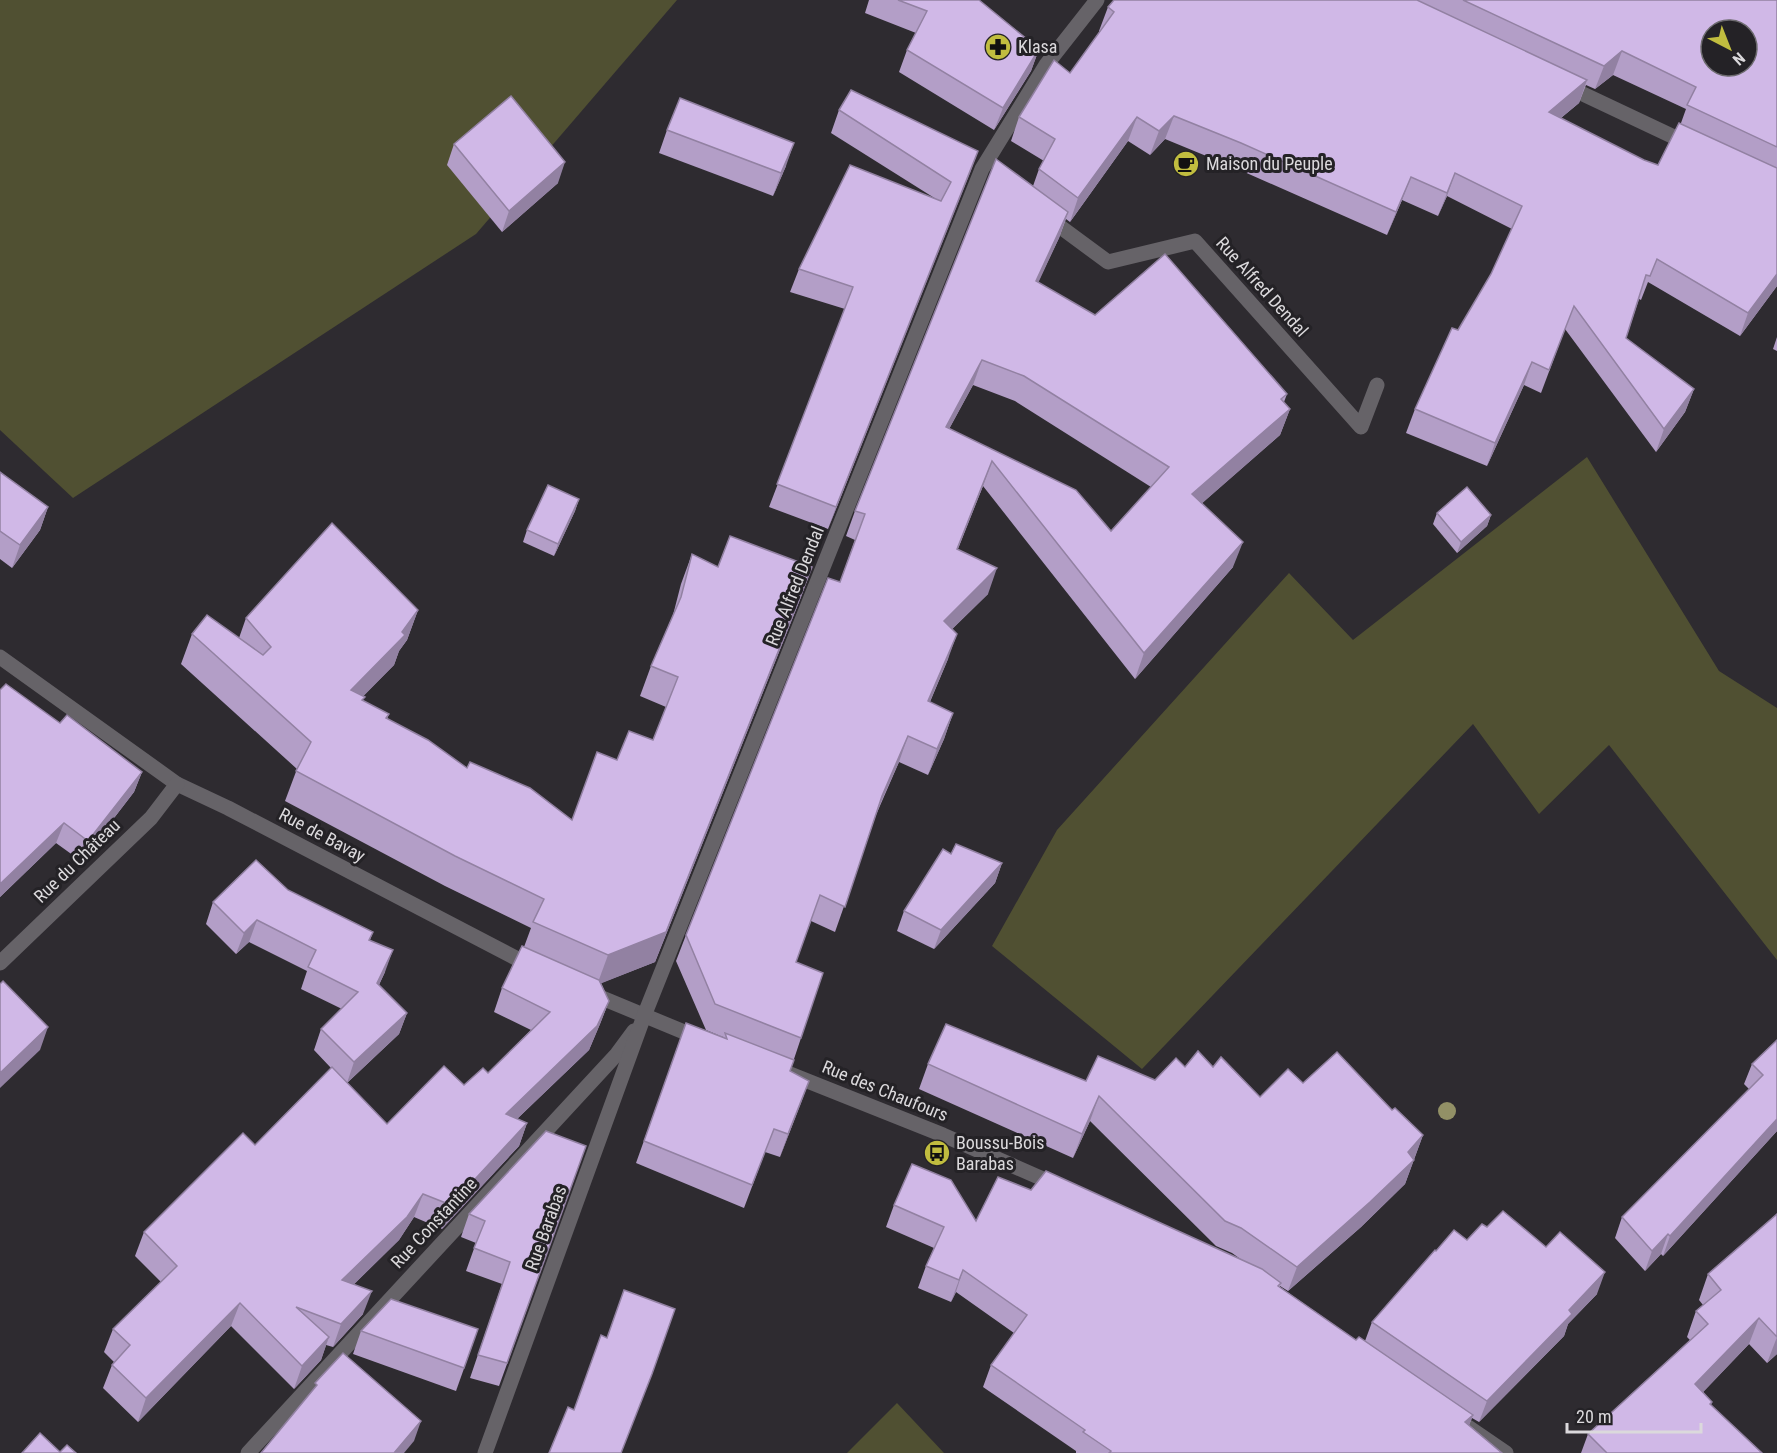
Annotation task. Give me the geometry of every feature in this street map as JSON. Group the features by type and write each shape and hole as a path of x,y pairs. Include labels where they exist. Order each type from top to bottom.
{"street":[{"name":"Rue Alfred Dendal","path":"644,1016 986,173 1046,65 1097,0"},
{"path":"1552,80 1702,150"},
{"name":"Rue Alfred Dendal","path":"1036,209 1108,262 1195,241 1360,427 1377,384"},
{"name":"Rue de Bavay","path":"0,657 177,784 228,808 515,959 548,974"},
{"name":"Rue du Château","path":"0,963 151,818 177,784"},
{"path":"580,988 711,1043"},
{"name":"Rue Constantine","path":"248,1453 617,1054 644,1016"},
{"name":"Rue Barabas","path":"485,1453 644,1016"},
{"name":"Rue des Chaufours","path":"777,1069 943,1135 1074,1193"},
{"path":"1458,1420 1506,1453"}],"shaded area":[{"path":"0,0 677,0 476,234 73,498 0,430"},
{"path":"1587,457 1719,671 1777,708 1777,960 1609,745 1539,814 1473,724 1142,1069 992,946 1057,830 1289,573 1353,640"},
{"path":"897,1403 944,1453 847,1453"}],"building":[{"path":"898,0 979,0 1039,49 1003,108 907,50 927,11"},
{"path":"1114,0 1417,0 1587,80 1549,112 1644,160 1658,165 1679,123 1777,168 1777,274 1748,313 1657,259 1650,276 1646,275 1626,338 1694,389 1664,429 1574,306 1549,370 1532,362 1495,443 1415,409 1452,328 1458,330 1491,274 1522,206 1455,173 1447,193 1411,177 1396,212 1241,143 1174,116 1159,131 1137,117 1078,198 1039,169 1055,139 1019,117 1054,60 1070,73 1114,12 1108,7"},
{"path":"1463,0 1777,0 1777,147 1687,105 1696,87 1622,51 1604,66"},
{"path":"851,90 978,151 836,507 777,484 853,287 799,269 850,165 941,201 951,182 839,110"},
{"path":"511,96 565,162 509,211 454,144"},
{"path":"680,98 794,143 781,173 667,130"},
{"path":"996,159 1068,212 1036,281 1095,315 1165,254 1287,394 1281,399 1290,409 1192,494 1243,542 1144,653 992,461 957,549 997,568 944,621 957,634 928,701 953,713 937,749 908,736 882,796 845,907 820,895 796,962 823,973 801,1038 715,1004 686,935 828,578 840,582 865,514 855,511","holes":["982,360 1024,376 1169,467 1111,531 1076,490 946,427"]},
{"path":"0,472 48,507 20,545 0,531"},
{"path":"548,485 579,499 558,544 527,530"},
{"path":"1467,487 1491,515 1461,542 1437,513"},
{"path":"332,523 418,610 402,632 405,635 351,690 365,697 362,700 389,714 386,718 428,740 467,768 470,762 530,788 572,820 597,752 617,760 629,731 653,740 678,677 651,666 681,597 692,554 718,567 730,536 812,567 666,932 608,955 533,922 544,899 455,856 296,771 311,742 192,634 207,615 263,655 271,647 246,618"},
{"path":"6,684 60,723 67,715 142,772 88,841 64,823 0,884 0,690"},
{"path":"956,844 1002,863 941,930 904,911 943,849 951,854"},
{"path":"256,860 288,890 373,932 369,940 393,950 377,983 407,1013 354,1062 321,1029 358,992 308,967 316,950 257,920 244,933 213,902"},
{"path":"522,946 599,980 609,1001 597,1026 506,1114 527,1123 451,1205 423,1194 407,1217 342,1280 372,1291 341,1324 296,1307 329,1337 302,1366 240,1303 146,1398 112,1365 130,1345 113,1329 177,1266 144,1232 243,1133 255,1145 332,1067 387,1124 444,1066 464,1085 483,1068 488,1073 550,1012 502,988"},
{"path":"3,981 48,1027 0,1073 0,984"},
{"path":"686,1023 727,1039 725,1033 794,1060 790,1071 809,1081 788,1134 774,1129 752,1185 644,1141"},
{"path":"946,1024 1086,1081 1098,1056 1155,1080 1176,1058 1185,1067 1198,1051 1213,1067 1221,1057 1260,1097 1288,1069 1303,1083 1337,1052 1392,1110 1395,1108 1423,1135 1408,1152 1414,1160 1297,1267 1241,1228 1225,1221 1099,1096 1082,1134 928,1064"},
{"path":"1777,1040 1777,1119 1670,1236 1668,1234 1652,1251 1622,1217 1763,1075 1752,1064"},
{"path":"546,1131 586,1146 507,1363 478,1355 510,1262 474,1248 485,1221 469,1214"},
{"path":"912,1164 951,1180 976,1221 998,1177 1031,1190 1046,1171 1262,1269 1281,1283 1278,1286 1356,1340 1359,1337 1473,1415 1465,1422 1502,1453 1109,1453 1111,1451 1083,1432 1085,1430 991,1365 1027,1315 963,1270 959,1280 926,1266 944,1227 894,1205"},
{"path":"1503,1211 1546,1247 1560,1232 1605,1272 1569,1310 1572,1314 1487,1401 1372,1322 1454,1230 1467,1240 1482,1224 1487,1227"},
{"path":"1777,1214 1777,1337 1759,1318 1695,1384 1712,1402 1710,1404 1762,1453 1607,1453 1588,1434 1708,1324 1696,1311 1721,1290 1708,1274"},
{"path":"624,1290 675,1309 621,1453 549,1453 568,1407 574,1410 601,1335 607,1338"},
{"path":"391,1299 478,1329 464,1368 361,1331"},
{"path":"343,1353 421,1421 394,1453 261,1453 317,1385 315,1383"},
{"path":"40,1433 60,1452 67,1445 76,1453 22,1453"}],"place":[{"name":"Klasa","path":"998,47"},
{"name":"Maison du Peuple","path":"1186,164"},
{"name":"Boussu-Bois Barabas","path":"937,1153"}]}
